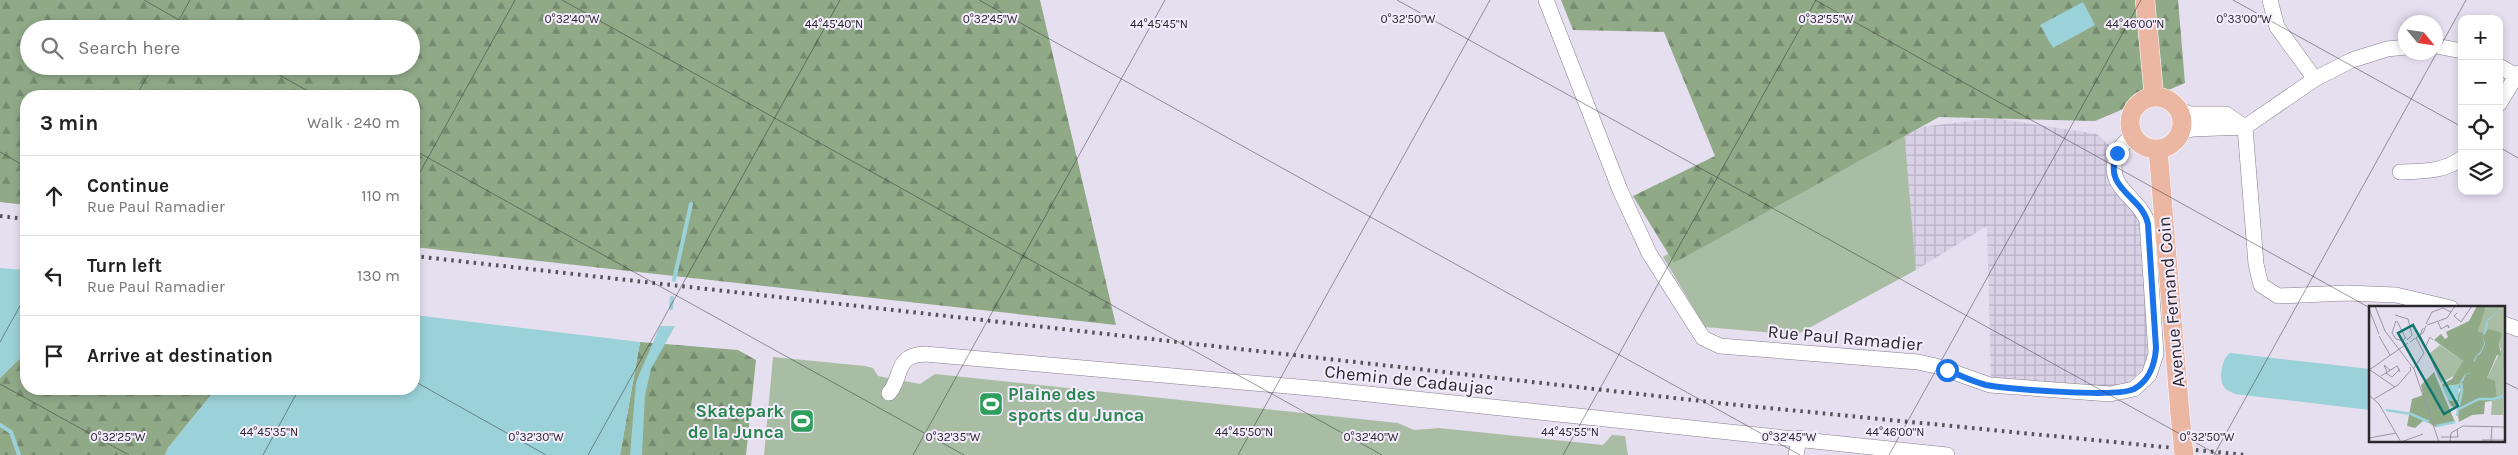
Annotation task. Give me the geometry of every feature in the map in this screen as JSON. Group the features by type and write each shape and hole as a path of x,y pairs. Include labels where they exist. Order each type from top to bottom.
{"main road":[{"path":"2144,0 2154,96"},
{"path":"2154,96 2169,99 2179,110 2183,125 2181,132 2172,144 2158,149 2144,146 2133,136 2130,124 2132,113 2140,102 2154,96"},
{"name":"Avenue Fernand Coin","path":"2158,149 2184,455"}],"street":[{"name":"Rue Paul Ramadier","path":"1546,0 1620,190 1649,253 1703,338 1720,346 1918,362 1936,366 1990,385 2110,394 2134,389 2151,371 2156,348 2147,220 2142,210 2119,185 2113,172 2114,161 2120,147 2133,136"},
{"path":"2270,0 2277,27 2315,79"},
{"path":"2181,132 2192,129 2246,127 2315,79 2352,60 2387,48 2398,47"},
{"path":"2443,47 2458,50"},
{"path":"2503,68 2517,75 2503,98"},
{"path":"2179,110 2191,114 2226,114 2246,127"},
{"path":"2246,127 2256,264 2261,285 2278,296 2346,293 2396,296 2442,306"},
{"path":"2400,172 2432,170 2452,165 2458,161"},
{"path":"2506,325 2518,329"},
{"name":"Chemin de Cadaujac","path":"889,393 896,386 898,373 904,363 914,356 925,354 1158,374 1799,438 1947,455"},
{"path":"1796,455 1799,438"}],"shaded area":[{"path":"2083,2 2095,25 2053,48 2040,25"},
{"path":"1994,118 2097,134 2110,146 2107,180 2112,189 2136,216 2141,226 2150,345 2147,359 2142,369 2124,385 2108,388 1991,379 1987,226 1916,270 1904,129"},
{"path":"1896,122 1904,129 1916,270 1796,335 1705,327 1663,257"},
{"path":"0,268 20,270 20,358 0,378"},
{"path":"420,316 640,342 620,455 165,455 168,448 211,395 420,395"},
{"path":"660,326 675,326 651,369 645,395 642,455 630,455 636,382"},
{"path":"2230,353 2369,369 2369,410 2235,394 2225,388 2221,379 2223,364"},
{"name":"Plaine des sports du Junca","path":"773,357 865,366 873,368 878,376 920,384 935,374 1398,423 1414,430 1439,428 1603,445 1612,435 1625,436 1628,455 764,455"}],"green space":[{"path":"0,0 1040,0 1116,325 420,248 420,90 20,90 20,204 0,202"},
{"path":"1561,0 2178,0 2185,83 2095,121 1939,117 1674,263 1633,196 1715,156 1664,32 1573,30"},
{"path":"640,342 738,350 756,360 746,455 620,455"},
{"path":"20,358 20,395 211,395 168,448 165,455 0,455 0,378"}],"waterway":[{"path":"674,280 691,204"},
{"path":"671,308 672,298"},
{"path":"0,425 11,432 19,455"}],"railway":[{"path":"0,216 20,218"},
{"path":"420,257 1728,404 2246,455"}],"place":[{"name":"Plaine des sports du Junca","path":"991,404"},
{"name":"Skatepark de la Junca","path":"802,421"}],"route":[{"path":"1947,370 1990,385 2110,394 2130,391 2143,382 2151,371 2156,354 2148,224 2146,216 2115,179 2113,172 2117,153"}]}
